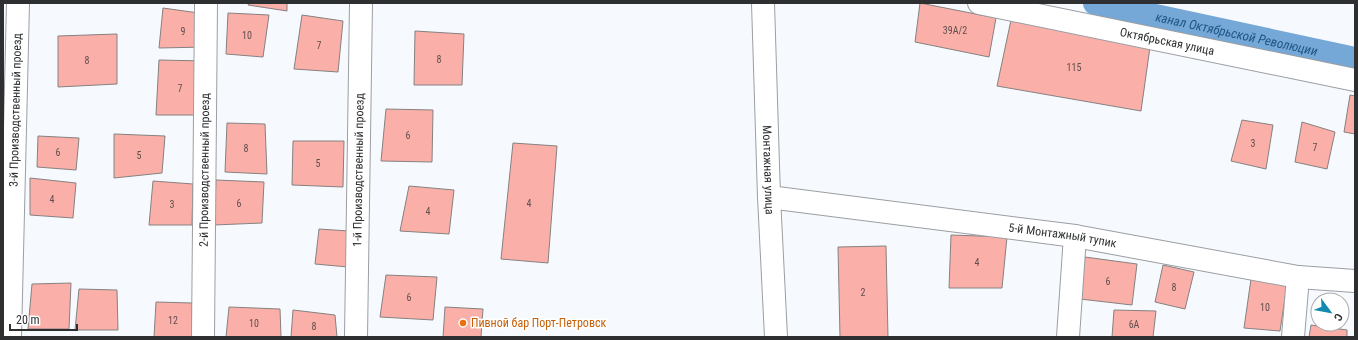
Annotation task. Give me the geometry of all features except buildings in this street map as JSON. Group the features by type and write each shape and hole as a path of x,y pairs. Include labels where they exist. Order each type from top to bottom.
{"street":[{"name":"3-й Производственный проезд","path":"10,337 18,3"},
{"name":"2-й Производственный проезд","path":"203,337 206,3"},
{"name":"1-й Производственный проезд","path":"356,337 361,3"},
{"name":"Монтажная улица","path":"763,3 769,197 776,337"},
{"name":"Октябрьская улица","path":"979,3 1355,80"},
{"name":"5-й Монтажный тупик","path":"769,197 1075,236 1298,276 1355,281"},
{"path":"1068,337 1075,236"},
{"path":"1293,337 1298,276"}],"waterway":[{"name":"канал Октябрьской Революции","path":"1095,3 1355,59"}],"place":[{"name":"Пивной бар Порт-Петровск","path":"463,323"}]}
